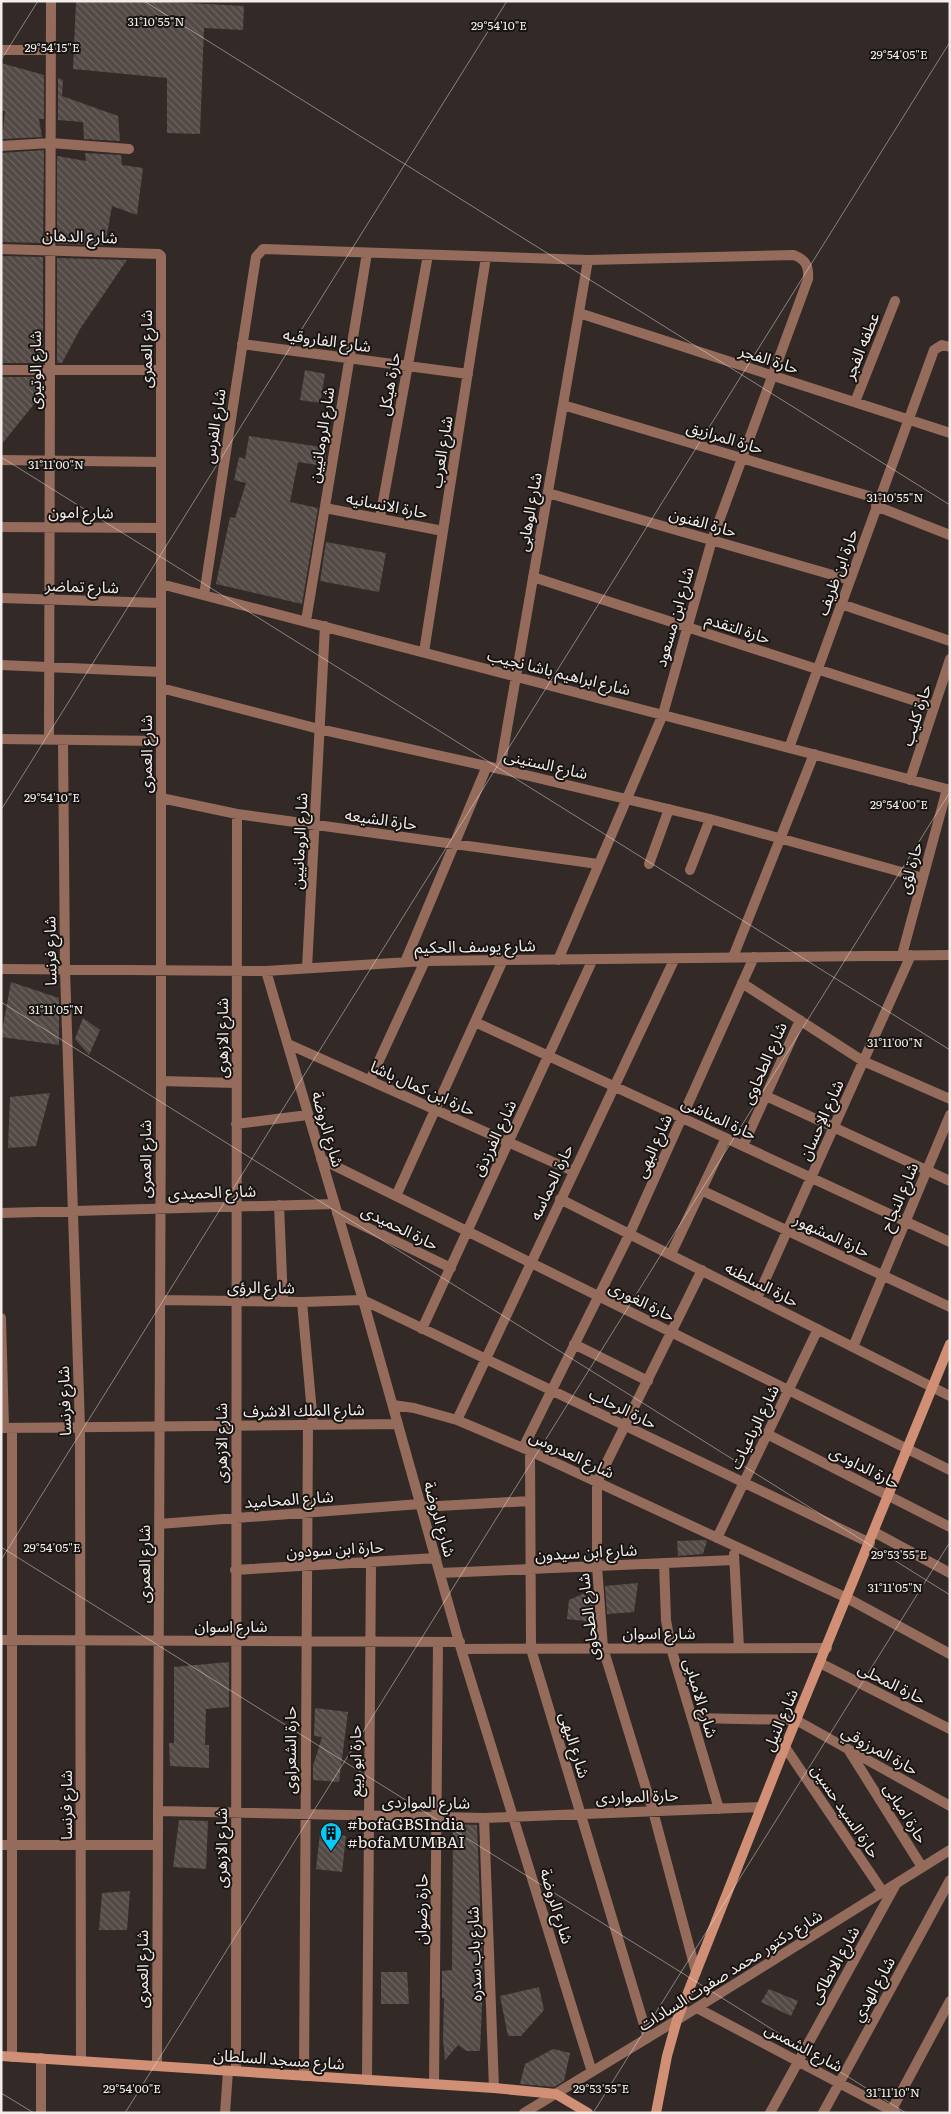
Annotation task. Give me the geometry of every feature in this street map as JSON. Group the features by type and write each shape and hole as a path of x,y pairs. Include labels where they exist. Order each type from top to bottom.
{"street":[{"name":"شارع الوتيرى","path":"49,740 51,1"},
{"path":"1,50 51,50"},
{"path":"1,146 51,143 129,148"},
{"name":"شارع الدهان","path":"1,249 157,254"},
{"name":"شارع الفرس","path":"204,595 256,257 263,249 367,253"},
{"path":"367,253 588,260"},
{"name":"شارع الرومانيين","path":"306,622 367,253"},
{"name":"شارع العمرى","path":"157,254 161,256 161,1082 157,2066"},
{"name":"حارة هيكل","path":"380,518 428,255"},
{"name":"شارع ابن مسعود","path":"558,960 663,714 712,540 808,279 808,268 803,259 794,255 588,260"},
{"name":"شارع العرب","path":"424,652 486,257"},
{"name":"شارع الوهابى","path":"500,768 588,260"},
{"name":"عطفه الفجر","path":"855,402 895,301"},
{"name":"حارة الفجر","path":"579,313 950,432"},
{"name":"شارع الفاروقيه","path":"242,344 468,374"},
{"name":"حارة ابن ظريف","path":"789,748 934,350 942,345 950,347"},
{"path":"1,370 161,370"},
{"name":"حارة المرازيق","path":"563,405 742,458 878,503 950,534"},
{"path":"1,460 161,462"},
{"name":"حارة الفنون","path":"548,493 850,580"},
{"name":"حارة الانسانيه","path":"325,508 443,531"},
{"name":"شارع امون","path":"1,527 161,528"},
{"name":"حارة التقدم","path":"533,577 934,708"},
{"name":"شارع ابراهيم باشا نجيب","path":"161,584 948,790"},
{"name":"شارع تماضر","path":"1,598 161,603"},
{"path":"841,604 950,642"},
{"name":"شارع الرومانيين","path":"308,968 325,626"},
{"name":"حارة كليب","path":"910,780 950,659"},
{"path":"1,665 161,672"},
{"name":"شارع الستينى","path":"161,688 319,729 500,768 710,819 923,878"},
{"path":"1,739 161,741"},
{"name":"شارع فرنسا","path":"64,740 65,970 80,1427 81,2061"},
{"path":"733,957 814,754"},
{"path":"405,962 487,766"},
{"name":"حارة لؤى","path":"906,955 923,878 948,790"},
{"name":"حارة الشيعه","path":"161,798 238,814 598,864"},
{"path":"649,864 670,810"},
{"name":"شارع الازهرى","path":"225,2113 232,2071 236,1813 235,1518 238,814"},
{"path":"690,870 710,819"},
{"name":"شارع يوسف الحكيم","path":"1,970 266,971 425,961 950,954"},
{"name":"شارع الإحسان","path":"758,1298 864,1061 906,955"},
{"name":"شارع البهى","path":"648,2038 531,1649 530,1501 527,1450 551,1391 630,1233 754,957"},
{"name":"حارة الحماسه","path":"457,1420 484,1359 675,958"},
{"name":"شارع الفرزدق","path":"422,1329 593,959"},
{"path":"396,1196 503,960"},
{"path":"370,1080 425,961"},
{"name":"شارع الروضة","path":"266,971 363,1300 460,1646 592,2072"},
{"path":"742,983 864,1061 950,1099"},
{"name":"شارع الطحاوى","path":"743,1146 800,1020"},
{"name":"حارة المناشى","path":"475,1022 950,1242"},
{"name":"حارة ابن كمال باشا","path":"288,1044 574,1171"},
{"path":"161,1082 236,1083"},
{"path":"766,1096 950,1181"},
{"path":"236,1124 308,1115"},
{"name":"شارع النجاح","path":"853,1347 950,1115"},
{"path":"671,1254 726,1138"},
{"name":"حارة الغورى","path":"321,1159 950,1470"},
{"name":"حارة المشهور","path":"701,1190 950,1307"},
{"name":"حارة السلطنه","path":"560,1198 950,1396"},
{"path":"279,1205 283,1302"},
{"name":"شارع الحميدى","path":"1,1213 279,1205 336,1208"},
{"name":"حارة الحميدى","path":"336,1208 451,1268"},
{"name":"شارع الطحاوى","path":"696,1972 652,1811 603,1648 597,1566 597,1482 702,1270"},
{"name":"شارع الرؤى","path":"160,1300 236,1302 363,1300"},
{"name":"حارة الرحاب","path":"363,1300 870,1543"},
{"name":"حارة الشعراوى","path":"302,1302 310,1424 305,1642 304,2076"},
{"path":"1,1318 6,1428 7,2056"},
{"name":"شارع الرباعيات","path":"717,1538 818,1329"},
{"path":"574,1344 648,1381"},
{"name":"شارع النيل","path":"656,2113 667,2056 677,2020 761,1806 950,1344"},
{"name":"شارع العدروس","path":"392,1405 414,1408 457,1420 527,1450 847,1598 950,1654"},
{"name":"شارع الملك الاشرف","path":"6,1428 398,1424"},
{"name":"حارة الداودى","path":"767,1434 950,1527"},
{"name":"شارع المحاميد","path":"159,1524 307,1513 530,1501"},
{"path":"874,1532 950,1574"},
{"path":"734,1546 739,1648"},
{"name":"حارة ابن سودون","path":"235,1570 436,1558"},
{"name":"شارع ابن سيدون","path":"440,1573 734,1560"},
{"name":"حارة ابو ربيع","path":"367,2080 371,1562"},
{"name":"شارع الامبابى","path":"664,1563 666,1620 671,1648 719,1809"},
{"name":"شارع اسوان","path":"7,1640 438,1643 460,1646 531,1649 827,1648"},
{"name":"حارة رضوان","path":"434,2084 438,1643"},
{"name":"حارة المحلى","path":"820,1663 950,1730"},
{"path":"692,1718 796,1720"},
{"name":"حارة المرزوقي","path":"796,1720 950,1806"},
{"name":"حارة السيد حسين","path":"785,1747 883,1892"},
{"name":"حارة امبابى","path":"848,1749 922,1868"},
{"name":"حارة المواردى","path":"514,1816 761,1806"},
{"name":"شارع المواردى","path":"158,1811 484,1818 514,1816"},
{"name":"شارع باب سدره","path":"484,1818 494,2088"},
{"path":"7,1845 158,1845"},
{"name":"شارع دكتور محمد صفوت السادات","path":"524,2113 697,2008 950,1850"},
{"name":"شارع الهدي","path":"823,2113 950,1880"},
{"name":"شارع الانطاكى","path":"770,2113 897,1883"},
{"path":"892,2112 950,2000"},
{"name":"شارع الشمس","path":"697,2008 892,2112"},
{"name":"شارع مسجد السلطان","path":"7,2056 494,2088 556,2094"},
{"path":"40,2113 41,2058"},
{"path":"556,2094 588,2113"}],"building":[{"path":"76,1 149,1 244,6 243,30 204,28 200,134 167,133 167,78 73,69"},
{"path":"1,63 44,75 44,119 39,119 42,137 2,139 5,111 1,111"},
{"path":"58,78 63,80 62,96 118,116 120,141 84,139 83,122 58,120"},
{"path":"44,150 43,243 1,242 1,153"},
{"path":"85,153 121,155 122,165 143,168 137,215 112,206 105,245 57,244 57,156 86,161"},
{"path":"1,256 43,257 43,363 1,363"},
{"path":"57,258 127,260 80,329 62,363 57,363"},
{"path":"305,370 325,374 320,403 300,400"},
{"path":"1,377 43,377 43,393 1,445"},
{"path":"249,436 327,448 324,466 298,462 290,502 318,508 302,604 216,584 230,517 235,518 246,483 234,480 239,457 245,459"},
{"path":"326,542 386,553 379,592 320,581"},
{"path":"11,982 59,998 59,1045 1,1037"},
{"path":"83,1018 100,1030 89,1055 75,1039"},
{"path":"50,1093 36,1146 8,1148 10,1097"},
{"path":"677,1541 707,1541 703,1554 678,1556"},
{"path":"638,1583 634,1612 607,1614 605,1586"},
{"path":"592,1590 594,1622 567,1619 569,1600"},
{"path":"229,1662 229,1707 206,1709 205,1745 209,1745 209,1768 170,1766 169,1743 174,1743 174,1667"},
{"path":"315,1708 348,1712 339,1782 313,1780 313,1766 322,1737 314,1736"},
{"path":"179,1820 208,1821 206,1869 173,1867"},
{"path":"453,1824 477,1825 483,1982 480,2051 467,2051 458,2045 445,2060 442,1971 452,1970"},
{"name":"#bofaGBSIndia #bofaMUMBAI","path":"320,1833 346,1836 342,1872 316,1869"},
{"path":"130,1891 127,1930 99,1930 102,1893"},
{"path":"381,1972 407,1972 409,2004 381,2004"},
{"path":"539,1987 544,2010 521,2036 508,2036 500,1996"},
{"path":"769,1989 798,2001 791,2016 761,2002"},
{"path":"553,2049 570,2053 564,2081 554,2087 520,2084 525,2064"}],"place":[{"name":"#bofaGBSIndia #bofaMUMBAI","path":"331,1852"}]}
